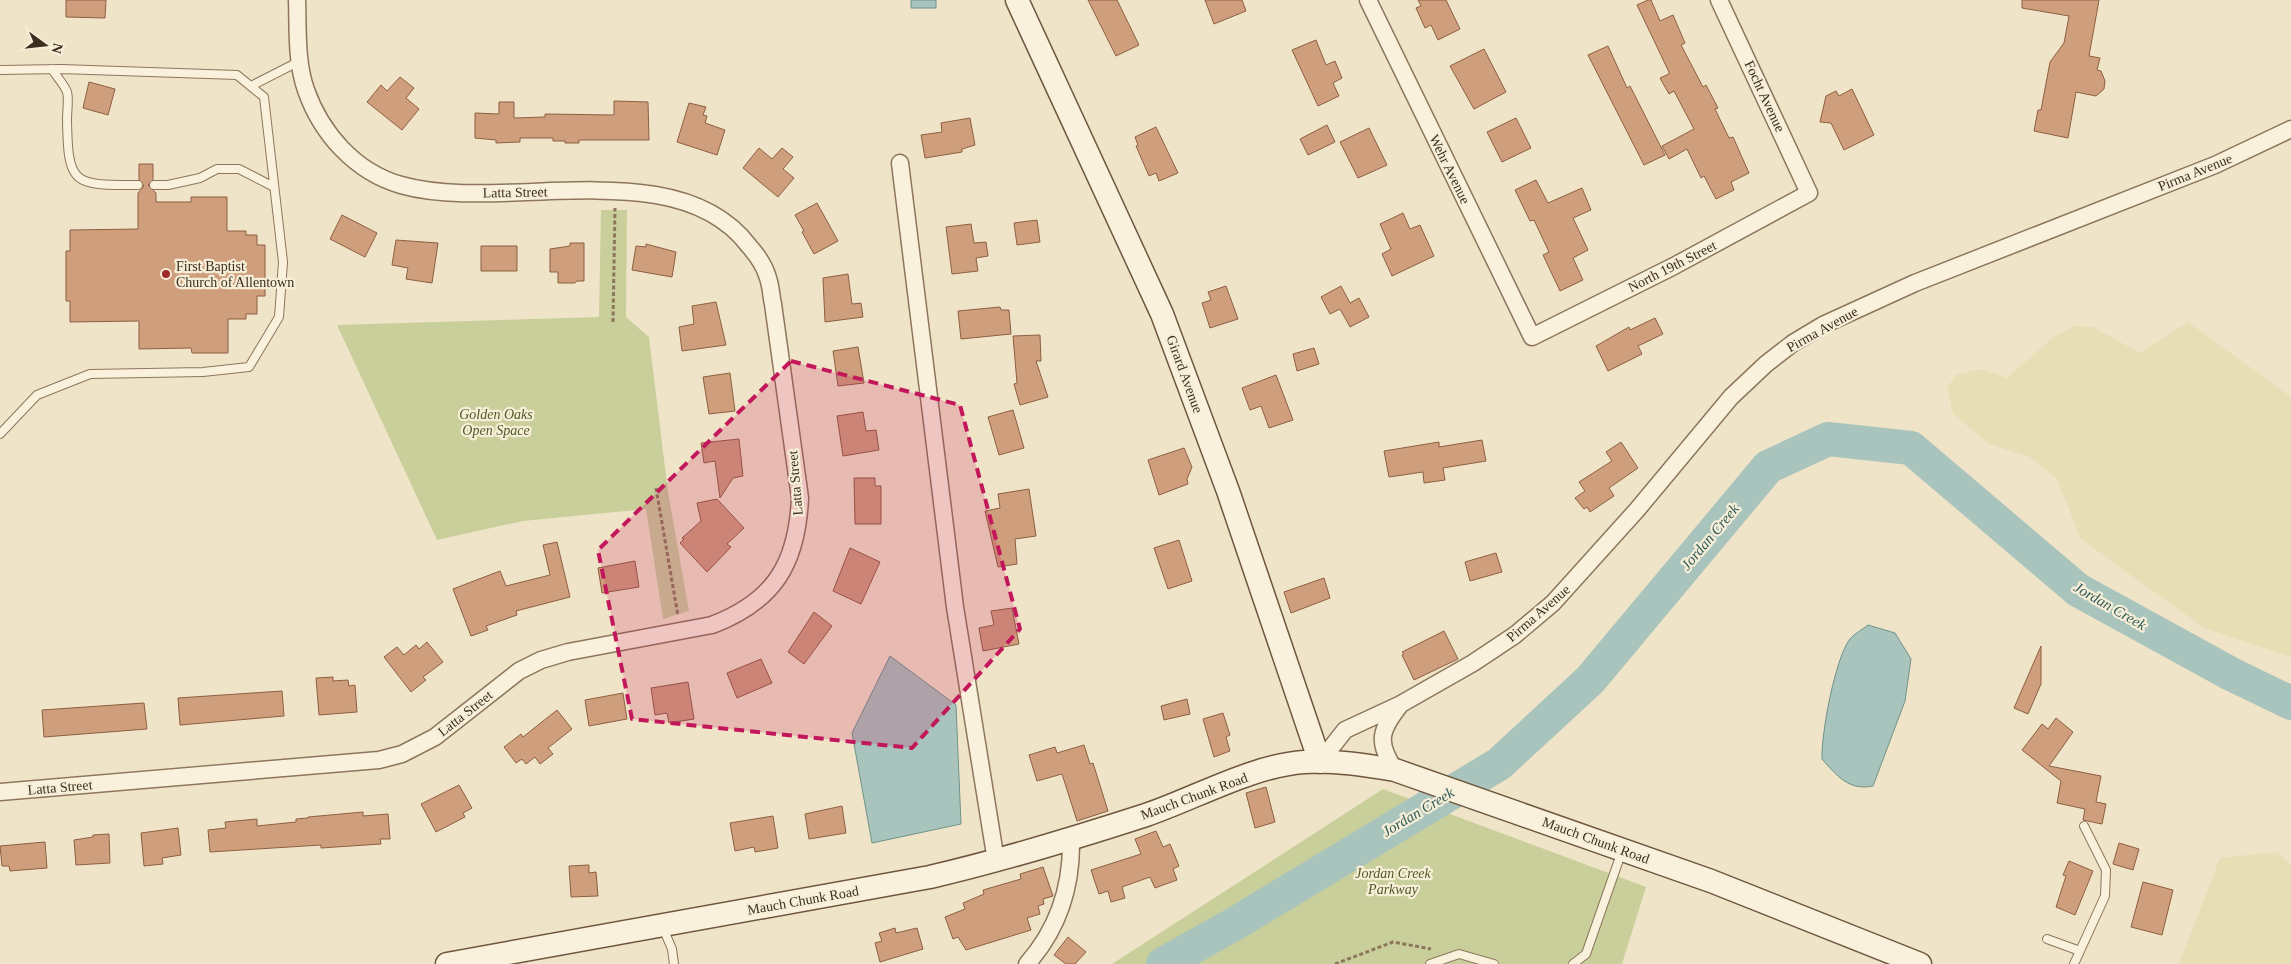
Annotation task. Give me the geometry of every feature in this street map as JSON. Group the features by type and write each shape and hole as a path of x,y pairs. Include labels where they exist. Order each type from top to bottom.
{"main road":[{"name":"Girard Avenue","path":"1017,0 1162,314 1234,509 1320,762"},
{"name":"Mauch Chunk Road","path":"447,964 930,877 996,861 1071,839 1148,814 1263,771 1291,764 1320,762 1395,770 1622,849 1800,915 1920,964"}],"street":[{"name":"Latta Street","path":"0,792 379,760 402,754 435,737 519,671 541,660 568,652 712,625 732,617 753,604 774,583 792,551 799,527 800,498 773,304 768,277 757,255 742,236 724,219 712,211 684,200 660,195 520,191 454,193 399,185 372,172 351,158 331,137 316,114 306,88 300,62 297,0"},
{"name":"Wehr Avenue","path":"1368,0 1532,337"},
{"name":"Focht Avenue","path":"1719,0 1761,86 1809,193"},
{"name":"Pirma Avenue","path":"1320,762 1345,730 1401,704 1474,663 1515,635 1553,602 1636,511 1731,397 1766,364 1793,343 1823,325 1898,290 2215,165 2291,129"},
{"path":"900,163 955,607 996,861"},
{"name":"North 19th Street","path":"1532,337 1674,266 1809,193"},
{"name":"Pirma Avenue","path":"1395,770 1385,756 1382,744 1388,720 1401,704"},
{"path":"1027,964 1051,930 1061,909 1069,880 1071,839"}],"lane":[{"path":"250,86 300,62"},
{"path":"52,69 67,92 68,156 71,169 81,180 96,185 138,185"},
{"path":"0,70 52,69 237,75 264,97 283,262 280,317 249,367 203,372 90,374 37,395 0,434"},
{"path":"154,185 168,185 200,178 217,169 238,169 274,187"},
{"path":"2074,964 2106,896 2106,870 2084,826"},
{"path":"1573,964 1586,954 1622,849"},
{"path":"662,926 672,949 674,964"},
{"path":"2047,939 2080,951"},
{"path":"1430,964 1459,954 1494,964"}],"path":[{"path":"613,322 615,193"},
{"path":"656,488 680,631"},
{"path":"1335,964 1393,942 1459,954"}],"highlighted area":[{"path":"791,361 960,405 1020,629 912,748 632,719 598,550"}],"shaded area":[{"path":"2188,322 2291,397 2291,657 2204,628 2081,539 2057,479 2030,457 1989,444 1953,414 1947,388 1956,375 1980,369 2007,378 2052,338 2074,326 2093,327 2140,353"},
{"path":"2277,852 2291,865 2291,964 2179,964 2220,858"}],"green space":[{"name":"Golden Oaks Open Space","path":"601,210 627,210 626,317 649,337 668,492 689,611 663,619 646,509 523,521 437,540 337,325 599,317"},
{"name":"Jordan Creek Parkway","path":"1383,789 1646,887 1622,964 1112,964"}],"water":[{"path":"911,0 936,0 936,8 911,8"},
{"path":"1868,625 1895,633 1911,659 1905,701 1873,786 1865,787 1850,784 1838,776 1822,759 1822,748 1826,715 1839,662 1850,639"},
{"path":"890,656 956,705 961,824 872,843 852,733"}],"building":[{"path":"66,0 106,0 105,18 66,17"},
{"path":"1088,0 1117,0 1139,45 1116,56"},
{"path":"1205,0 1242,0 1246,11 1214,24"},
{"path":"1418,0 1446,0 1460,29 1438,40 1431,25 1425,28 1416,8 1421,6"},
{"path":"1651,0 1660,21 1673,15 1685,43 1681,45 1703,87 1706,85 1718,108 1715,109 1729,138 1733,137 1749,173 1731,182 1734,190 1716,199 1704,176 1701,178 1687,149 1669,159 1662,146 1694,129 1674,91 1669,94 1660,78 1669,74 1669,72 1637,5"},
{"path":"2022,0 2099,0 2089,56 2100,58 2097,70 2101,71 2105,81 2104,89 2096,96 2076,92 2068,138 2034,131 2038,110 2041,110 2050,62 2064,43 2069,16 2022,8"},
{"path":"1316,40 1326,65 1335,61 1342,78 1333,83 1339,96 1318,106 1292,50"},
{"path":"1608,46 1627,88 1630,86 1665,155 1644,165 1588,55"},
{"path":"1484,49 1506,92 1474,109 1450,66"},
{"path":"400,77 414,88 406,98 419,109 402,130 367,102 381,85 387,91"},
{"path":"89,82 115,89 108,115 83,108"},
{"path":"1852,89 1874,135 1844,150 1831,123 1820,122 1826,96 1836,91 1839,96"},
{"path":"614,101 648,102 649,140 579,140 579,143 565,143 565,141 553,141 553,138 520,138 520,142 496,143 496,140 475,138 475,113 499,114 499,102 514,102 514,118 545,117 545,114 614,115"},
{"path":"689,103 706,107 703,115 707,116 705,123 725,130 717,155 677,142"},
{"path":"970,118 975,145 962,149 962,152 925,158 921,135 942,132 941,123"},
{"path":"1516,118 1531,148 1502,162 1487,132"},
{"path":"1327,125 1335,142 1308,155 1300,139"},
{"path":"1156,127 1178,173 1159,181 1156,173 1149,176 1136,146 1138,145 1135,137"},
{"path":"1369,128 1387,165 1358,178 1340,142"},
{"path":"759,148 772,159 782,148 793,157 783,169 794,178 778,197 743,168"},
{"name":"First Baptist Church of Allentown","path":"139,164 153,164 153,180 148,185 156,193 156,202 191,202 191,197 227,197 227,231 246,231 246,235 257,235 257,245 265,245 265,296 257,296 257,314 246,314 246,319 228,319 228,353 192,353 191,348 139,349 139,321 70,322 70,301 66,301 66,251 70,251 70,230 138,229 138,193 144,186 139,180"},
{"path":"1536,180 1548,203 1582,188 1591,210 1573,218 1588,250 1573,258 1583,280 1560,291 1543,255 1549,252 1534,220 1530,221 1515,190"},
{"path":"817,203 838,241 814,254 795,215"},
{"path":"1403,213 1410,229 1420,225 1434,256 1392,276 1382,254 1391,249 1380,224"},
{"path":"342,215 377,233 365,257 330,239"},
{"path":"1037,220 1040,242 1017,245 1014,223"},
{"path":"971,224 974,243 986,242 988,256 976,258 978,271 952,274 946,227"},
{"path":"396,240 438,243 432,283 406,279 408,268 392,265"},
{"path":"570,243 584,243 584,281 558,283 558,272 550,272 550,249 570,246"},
{"path":"646,244 676,252 672,277 632,270 636,246 646,247"},
{"path":"481,246 517,246 517,271 481,271"},
{"path":"848,274 852,304 861,303 863,317 825,322 823,278"},
{"path":"1226,286 1238,319 1210,328 1202,303 1211,300 1208,292"},
{"path":"1341,286 1350,303 1359,298 1369,317 1350,327 1340,309 1330,314 1321,297"},
{"path":"716,302 726,345 682,351 679,327 694,324 692,306"},
{"path":"1000,307 1001,310 1009,310 1011,334 961,339 958,311"},
{"path":"1655,318 1663,334 1638,346 1642,354 1608,371 1596,346 1629,327 1630,330"},
{"path":"1040,335 1041,361 1036,361 1048,397 1020,405 1014,384 1017,383 1013,336"},
{"path":"858,347 864,383 838,386 833,351"},
{"path":"1314,348 1319,364 1297,371 1293,354"},
{"path":"730,373 735,411 709,414 703,377"},
{"path":"1276,375 1293,420 1269,428 1261,406 1250,410 1242,388"},
{"path":"1013,410 1024,448 999,455 988,417"},
{"path":"863,412 866,431 876,430 879,450 843,456 837,416"},
{"path":"739,439 743,476 733,478 720,498 715,461 704,463 701,443"},
{"path":"1482,440 1486,461 1443,468 1445,480 1424,483 1423,472 1389,477 1384,451 1439,442 1439,447"},
{"path":"1621,442 1638,468 1609,488 1614,496 1590,512 1587,507 1584,509 1575,498 1585,491 1579,482 1612,461 1606,452"},
{"path":"1184,448 1192,467 1187,479 1188,484 1159,495 1148,460"},
{"path":"854,478 875,478 875,486 881,486 881,524 855,524"},
{"path":"1029,489 1036,536 1015,539 1017,564 998,567 985,511 1000,508 998,494"},
{"path":"717,499 744,528 727,544 731,547 707,572 680,543 684,539 682,538 701,521 697,503"},
{"path":"1179,540 1192,581 1168,589 1154,548"},
{"path":"557,542 570,597 516,611 517,615 486,626 488,630 471,636 453,589 500,571 506,586 550,575 543,545"},
{"path":"850,548 880,562 861,604 833,591"},
{"path":"1496,553 1502,572 1470,581 1465,562"},
{"path":"635,561 639,587 602,593 598,568"},
{"path":"1324,578 1330,598 1291,613 1284,592"},
{"path":"1012,608 1019,644 983,651 979,628 994,625 991,611"},
{"path":"814,612 832,626 804,664 788,652"},
{"path":"1444,631 1458,659 1414,680 1402,652"},
{"path":"427,642 443,662 423,677 426,680 411,692 384,657 397,647 404,655 416,645 419,649"},
{"path":"2041,646 2041,684 2028,714 2014,708"},
{"path":"761,659 772,683 737,698 727,673"},
{"path":"333,677 333,681 348,680 349,686 355,685 357,712 319,715 316,678"},
{"path":"688,682 694,719 669,723 667,713 655,715 651,688"},
{"path":"282,691 284,716 180,725 178,698"},
{"path":"623,693 627,719 589,726 585,700"},
{"path":"1187,699 1190,714 1164,720 1161,706"},
{"path":"144,703 147,729 44,737 42,710"},
{"path":"557,710 572,729 548,748 553,754 540,764 535,757 526,764 522,759 516,763 504,747 521,734 523,737"},
{"path":"1223,713 1230,735 1226,737 1230,751 1214,757 1203,719"},
{"path":"2056,718 2073,732 2049,766 2101,776 2096,802 2106,804 2102,824 2083,820 2085,809 2057,803 2061,781 2022,750 2042,724 2048,729"},
{"path":"1084,745 1090,764 1093,763 1108,811 1077,821 1062,774 1037,781 1029,755 1055,747 1057,753"},
{"path":"459,785 472,808 463,813 465,817 436,832 421,804"},
{"path":"1266,787 1275,822 1255,828 1246,793"},
{"path":"842,806 846,833 809,839 805,814"},
{"path":"363,812 363,816 388,814 390,839 380,839 381,844 321,848 321,845 210,852 208,830 226,828 225,822 257,819 257,826 296,822 296,819 308,817"},
{"path":"773,816 778,848 755,852 754,847 735,851 730,823"},
{"path":"178,828 181,855 162,858 163,864 144,866 141,833"},
{"path":"1156,831 1163,847 1170,844 1179,866 1173,869 1177,880 1155,888 1150,877 1122,887 1125,898 1111,902 1108,891 1099,894 1091,870 1141,854 1135,839"},
{"path":"109,834 110,863 76,865 74,840 93,837 93,835"},
{"path":"45,842 47,868 10,871 9,866 2,866 0,846"},
{"path":"2119,843 2139,849 2133,870 2113,864"},
{"path":"2069,861 2093,871 2075,915 2056,907 2066,876 2063,875"},
{"path":"589,865 589,873 596,872 598,896 571,897 569,866"},
{"path":"1043,867 1053,896 1043,899 1044,904 1038,906 1040,914 1027,918 1031,930 966,950 958,937 953,939 945,917 965,909 963,903 984,894 983,890 1021,879 1020,874"},
{"path":"2143,882 2173,890 2162,935 2131,927"},
{"path":"895,928 896,933 917,928 923,949 880,962 875,943 882,941 879,933"},
{"path":"1068,937 1086,952 1075,964 1066,964 1054,955"}],"waterway":[{"name":"Jordan Creek","path":"1163,964 1236,923 1499,764 1590,680 1768,467 1828,439 1911,448 2078,590 2231,674 2291,703"}],"place":[{"name":"First Baptist Church of Allentown","path":"166,274"}]}
